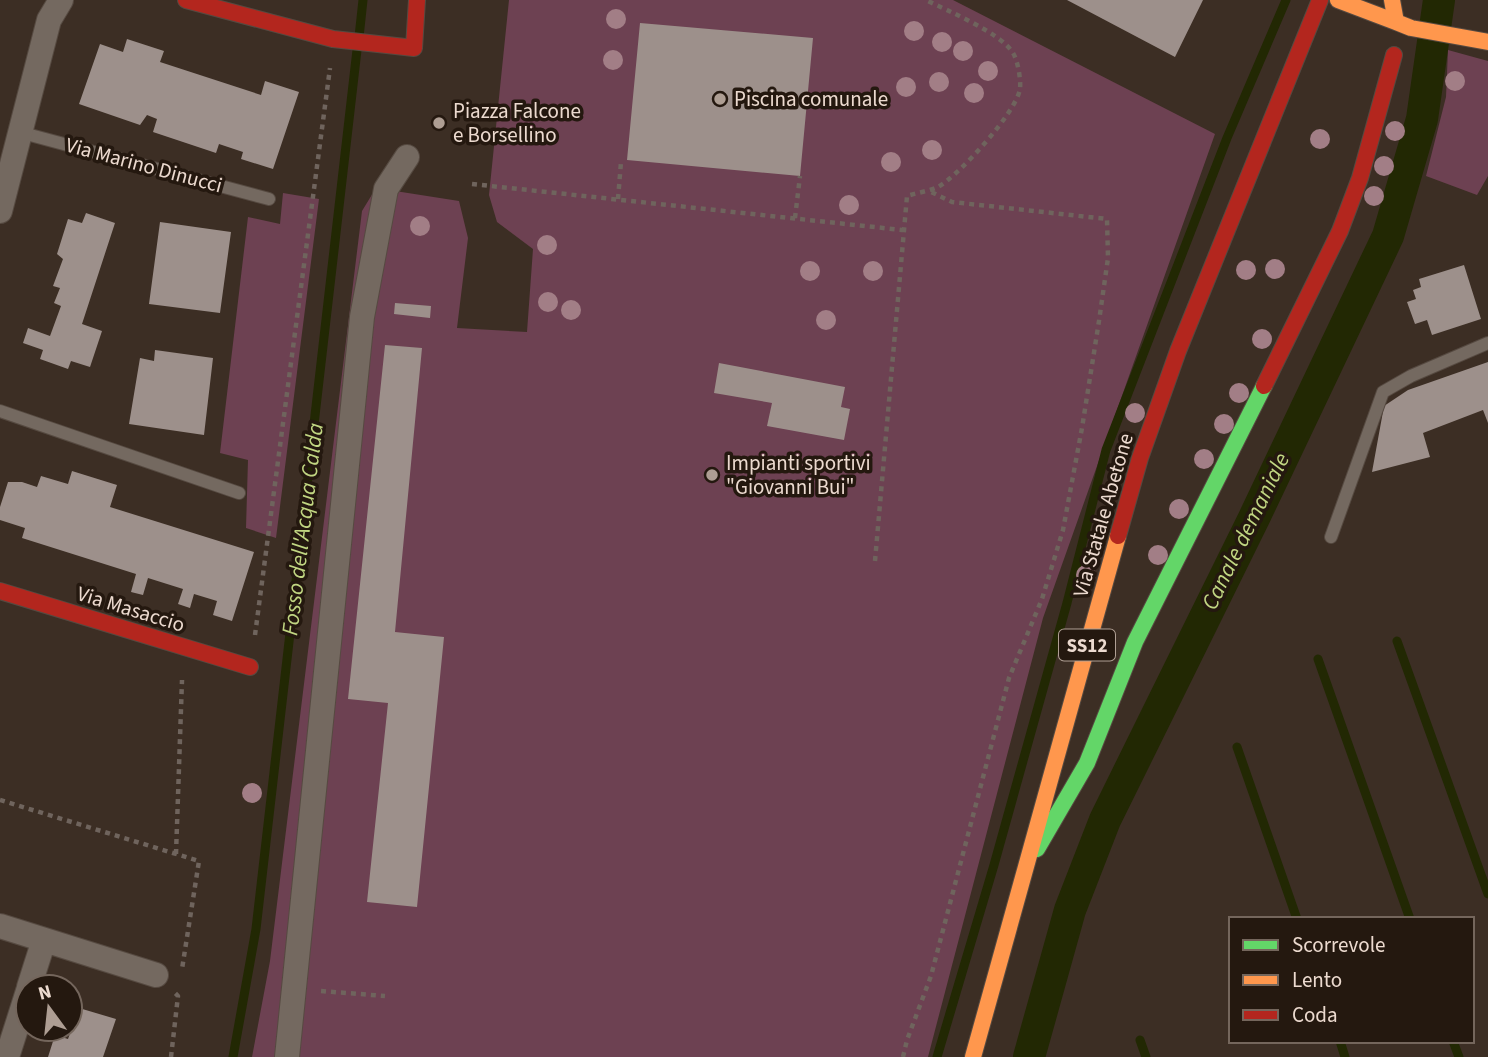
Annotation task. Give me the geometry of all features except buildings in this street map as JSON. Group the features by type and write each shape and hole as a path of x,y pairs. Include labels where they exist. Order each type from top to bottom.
{"street":[{"path":"0,211 49,20 61,0"},
{"path":"186,0 333,39 414,48 417,0"},
{"name":"Via Statale Abetone","path":"973,1057 1087,643 1157,406 1320,0"},
{"path":"1338,0 1403,25 1488,42"},
{"path":"1392,0 1403,25"},
{"path":"1027,864 1087,763 1135,642 1340,231 1360,178 1394,55"},
{"path":"287,1057 362,317 386,189 407,157"},
{"name":"Via Masaccio","path":"0,591 250,667"},
{"path":"1087,643 1098,655 1108,659 1124,653 1135,642"},
{"path":"0,926 156,975"},
{"path":"34,973 44,940"},
{"path":"7,1057 14,1035"}],"lane":[{"name":"Via Marino Dinucci","path":"19,132 269,199"},
{"path":"1331,537 1383,392 1411,376 1488,343"},
{"path":"0,411 239,493"}],"path":[{"path":"875,561 907,196 938,187 985,145 1016,101 1021,88 1014,55 1006,44 926,0"},
{"path":"250,667 333,39"},
{"path":"618,199 621,162"},
{"path":"795,218 800,176"},
{"path":"472,184 902,230"},
{"path":"903,1057 931,976 1009,678 1042,599 1063,530 1108,258 1107,219 952,202 927,190"},
{"path":"176,854 183,647"},
{"path":"0,800 199,861 182,970"},
{"path":"156,975 178,996"},
{"path":"172,1057 180,983"},
{"path":"296,989 385,996"}],"shaded area":[{"name":"Impianti sportivi \"Giovanni Bui\"","path":"509,0 953,0 1215,134 1043,618 928,1057 252,1057 270,961 362,211 376,188 459,201 468,238 457,328 527,332 533,249 497,222 489,195"},
{"path":"1448,50 1488,61 1488,176 1477,195 1426,176 1446,97"},
{"path":"283,193 319,199 276,538 246,528 248,460 220,453 248,217 280,224"}],"waterway":[{"name":"Fosso dell'Acqua Calda","path":"359,37 363,0"},
{"path":"937,1057 1067,603 1106,450 1227,138 1286,0"},
{"name":"Canale demaniale","path":"1029,1057 1070,910 1105,820 1254,518 1388,236 1422,119 1439,0"},
{"name":"Fosso dell'Acqua Calda","path":"233,1057 256,929 357,50"},
{"path":"1397,641 1488,894"},
{"path":"1318,659 1409,917"},
{"path":"1237,747 1296,917"},
{"path":"1140,1040 1146,1057"},
{"path":"1341,1043 1345,1057"},
{"path":"1454,1043 1459,1057"}],"traffic: fast":[{"path":"1037,849 1087,763 1135,642 1264,386"}],"traffic: slow":[{"path":"1338,0 1396,22"},
{"path":"1392,0 1396,22 1411,28 1488,42"},
{"path":"973,1057 1118,536"}],"traffic: jam":[{"path":"186,0 333,39 414,48 417,0"},
{"path":"1118,536 1140,458 1178,351 1320,0"},
{"path":"1264,386 1340,231 1360,178 1394,55"},
{"path":"0,591 250,667"}],"place":[{"name":"Piscina comunale","path":"720,99"},
{"name":"Piazza Falcone e Borsellino","path":"439,123"},
{"name":"Impianti sportivi \"Giovanni Bui\"","path":"712,475"}]}
